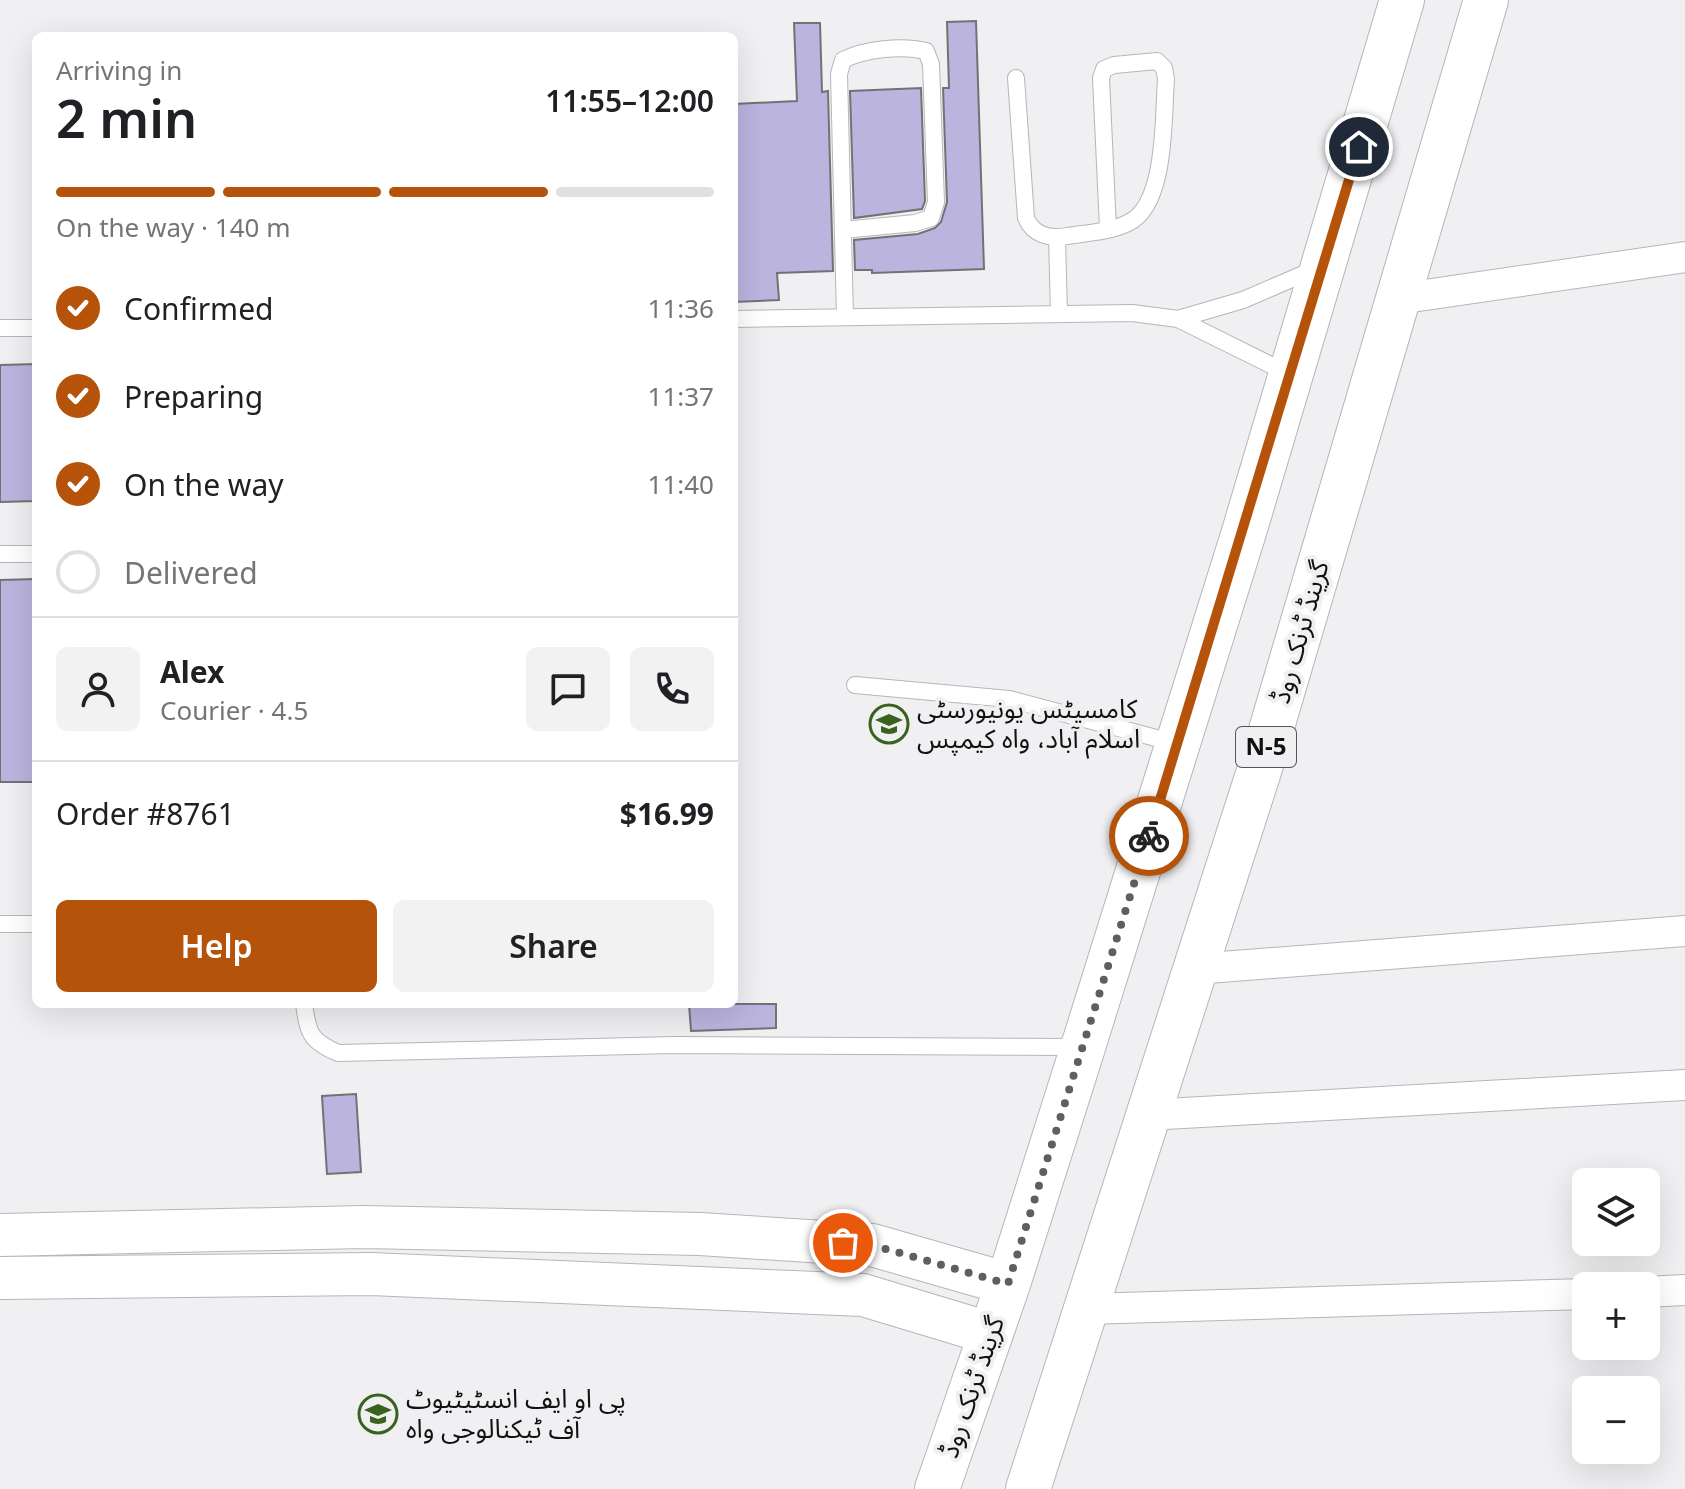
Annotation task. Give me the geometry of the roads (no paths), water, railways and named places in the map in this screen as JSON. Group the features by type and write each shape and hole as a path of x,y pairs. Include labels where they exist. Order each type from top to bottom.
{"highway":[{"name":"گرینڈ ٹرنک روڈ","path":"946,1486 989,1333 1008,1284 1177,744 1402,0"},
{"name":"گرینڈ ٹرنک روڈ","path":"1028,1489 1259,771 1486,0"}],"street":[{"path":"1398,299 1685,257"},
{"path":"1195,969 1685,931"},
{"path":"1148,1115 1685,1085"},
{"path":"0,1235 363,1227 700,1234 872,1245 1008,1284"},
{"path":"0,1278 371,1274 863,1295 989,1333"},
{"path":"1660,1291 1685,1290"},
{"path":"1086,1309 1572,1294"}],"lane":[{"path":"843,230 915,223 931,218 936,202 931,64 926,51 913,48 855,54 843,60 839,74 845,317"},
{"path":"1016,78 1026,218 1036,232 1057,238 1108,229 1131,222 1145,208 1153,193 1166,79 1164,68 1157,61 1114,65 1104,69 1101,78 1108,229"},
{"path":"1057,238 1059,314"},
{"path":"1178,319 1243,300 1324,265"},
{"path":"738,319 1132,313 1178,319 1290,375"},
{"path":"0,328 32,328"},
{"path":"0,554 32,554"},
{"path":"855,685 1009,699 1177,744"},
{"path":"0,924 32,924"},
{"path":"305,1008 307,1024 317,1045 338,1053 674,1045 1083,1047"}],"place":[{"name":"کامسیٹس یونیورسٹی اسلام آباد، واہ کیمپس","path":"889,724"},
{"name":"پی او ایف انسٹیٹیوٹ آف ٹیکنالوجی واہ","path":"378,1414"}]}
